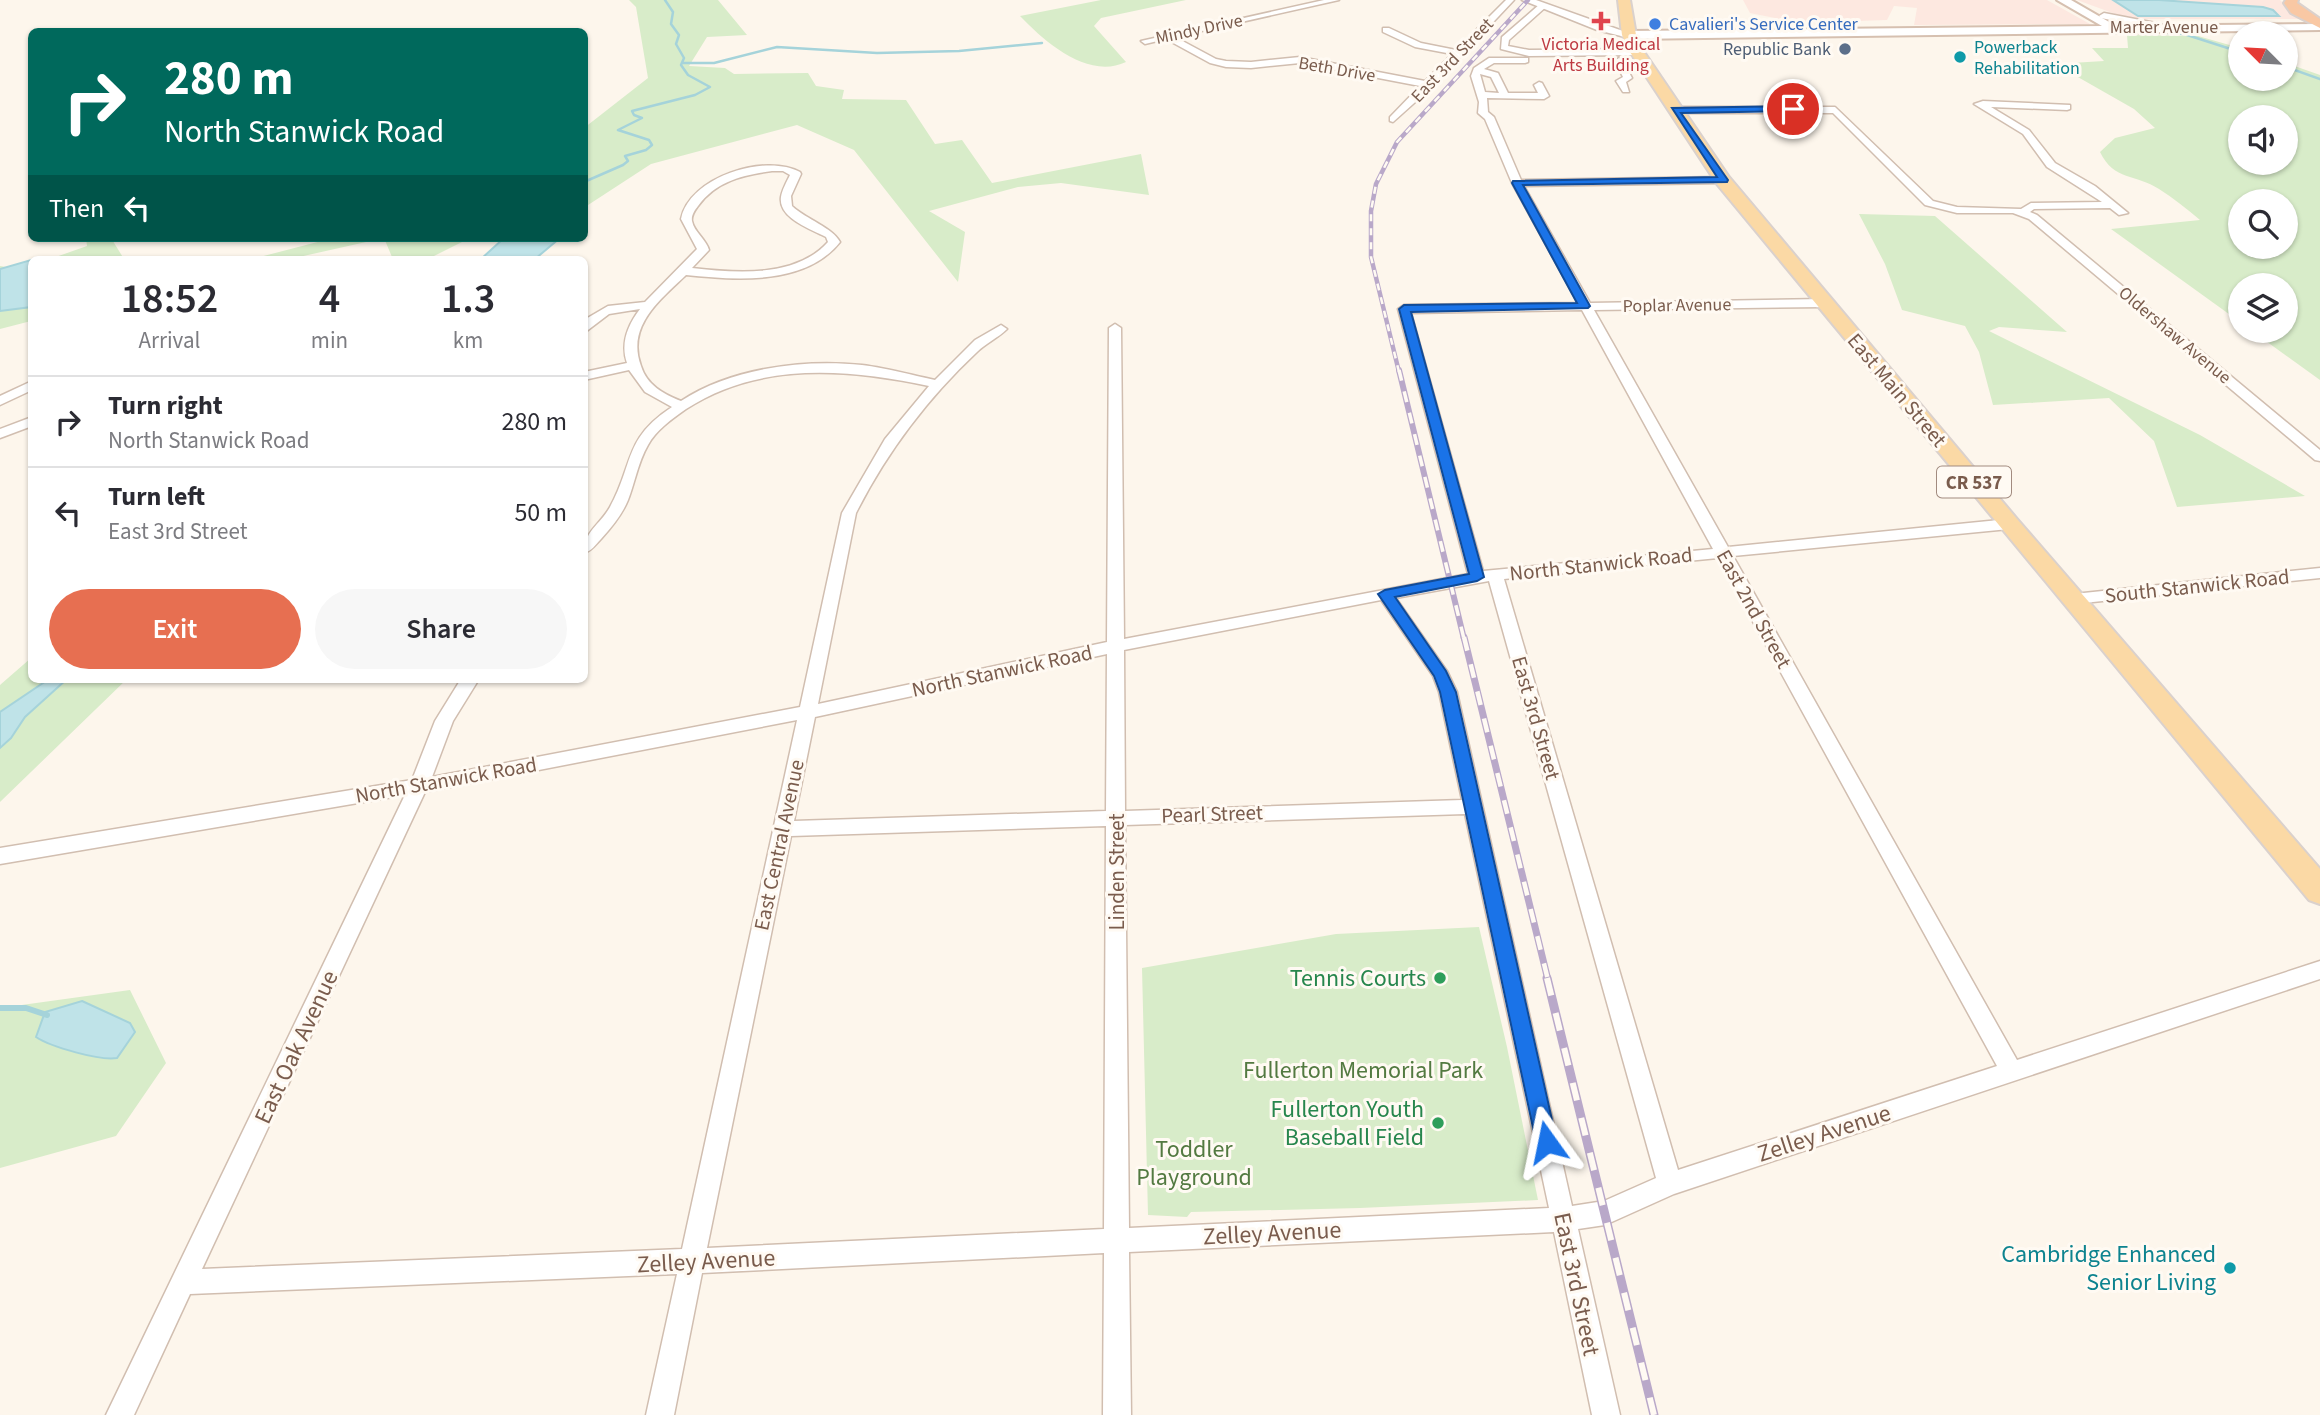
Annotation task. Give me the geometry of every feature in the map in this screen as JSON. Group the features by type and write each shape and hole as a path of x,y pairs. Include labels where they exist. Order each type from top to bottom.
{"highway":[{"path":"2292,0 2290,3 2296,10 2320,25"}],"main road":[{"name":"CR 537","path":"1624,0 1629,35"},
{"path":"2063,0 2114,28"},
{"path":"2076,0 2104,16"},
{"name":"Marter Avenue","path":"1629,35 2320,25"},
{"name":"East Main Street","path":"1629,35 1675,110 1723,180 2009,524 2320,891"}],"street":[{"name":"Mindy Drive","path":"1145,41 1335,0"},
{"name":"East 3rd Street","path":"1393,119 1510,0"},
{"path":"1527,0 1601,28 1629,35"},
{"path":"1543,6 1505,39 1504,47 1529,53 1641,57"},
{"path":"2104,16 2113,23 2114,28"},
{"path":"2104,16 2161,27"},
{"path":"1386,30 1418,45 1457,53"},
{"name":"Beth Drive","path":"1167,36 1213,61 1227,64 1242,66 1300,60 1429,85"},
{"path":"1505,95 1495,75 1478,70 1486,62 1619,61 1641,57"},
{"path":"1619,61 1628,78 1621,81 1626,90"},
{"name":"East 2nd Street","path":"1478,70 1475,76 1482,95 1483,113 1489,117 1517,183 2011,1071"},
{"path":"1482,95 1544,96 1539,85"},
{"path":"1675,110 1838,111 1924,200 1935,206 1957,210 2005,209 2027,214 2031,206 2118,209 2091,188 2051,165 2026,132 1979,104 2067,107"},
{"path":"682,406 654,395 643,383 628,350 629,336 649,306 703,250 702,244 687,223 688,211 710,186 748,171 772,168 793,171 796,174 786,196 787,207 801,220 825,229 834,242 821,257 760,275 725,276 683,271"},
{"path":"1517,183 1723,180"},
{"name":"Oldershaw Avenue","path":"2027,214 2320,457"},
{"name":"Poplar Avenue","path":"1404,309 1824,303"},
{"path":"588,325 594,318 614,308 625,305 649,306"},
{"name":"East 3rd Street","path":"1404,309 1671,1184"},
{"name":"Linden Street","path":"1115,328 1118,817 1117,1415"},
{"name":"East Central Avenue","path":"660,1415 849,513 890,438 979,343 1002,330"},
{"path":"588,375 633,365"},
{"path":"588,544 609,520 620,502 633,456 648,434 682,406 726,385 792,369 827,367 860,369 938,384"},
{"path":"0,401 28,387"},
{"path":"0,434 28,424"},
{"name":"North Stanwick Road","path":"0,856 419,786 808,712 1116,646 1486,576 2009,524"},
{"name":"South Stanwick Road","path":"2074,599 2318,575"},
{"name":"East 3rd Street","path":"1385,594 1441,675 1448,692 1605,1415"},
{"name":"East Oak Avenue","path":"120,1415 419,786 450,707 467,683"},
{"name":"Pearl Street","path":"782,829 1475,807"},
{"name":"Zelley Avenue","path":"184,1282 1117,1241 1563,1219 1605,1213 1671,1184 2320,970"}],"shaded area":[{"path":"1743,0 2047,0 2090,24 1914,25 1917,8 1894,6 1887,20 1800,23 1750,13"},
{"path":"2077,0 2280,0 2300,19 2129,19"}],"green space":[{"path":"629,0 718,0 747,35 707,37 689,66 725,68 734,74 808,73 816,86 844,90 842,99 906,100 935,144 962,140 992,183 1141,154 1149,195 1061,183 1018,187 929,211 965,232 958,282 854,150 797,125 651,164 588,205 588,125 648,78 636,7"},
{"path":"1101,0 1186,0 1101,18 1094,26 1126,62 1112,66 1097,66 1068,55 1042,37 1020,16"},
{"path":"2127,35 2198,36 2228,45 2228,91 2298,91 2298,67 2320,75 2320,380 2269,343 2298,343 2298,273 2228,273 2228,313 2111,229 2200,220 2159,189 2112,168 2100,152 2115,138 2155,128 2134,109 2055,64 2104,61 2092,48 2128,48"},
{"path":"1859,214 1935,216 2067,332 1999,327 1989,331 2200,435 2305,496 2177,507 2154,441 2109,398 1993,405 1979,352 1965,326 1902,310 1885,264"},
{"path":"86,242 113,242 122,256 59,256 87,246"},
{"path":"318,242 366,242 303,256 264,256"},
{"path":"386,242 462,242 434,256 392,256"},
{"path":"28,264 28,322 0,329 0,266 12,268"},
{"path":"28,661 28,683 123,683 0,802 0,685"},
{"name":"Fullerton Memorial Park","path":"1479,927 1538,1200 1191,1212 1187,1217 1148,1215 1142,968 1336,934"},
{"path":"130,990 166,1063 116,1136 0,1168 0,1008"}],"water":[{"path":"2113,0 2159,0 2263,7 2273,10 2279,16 2138,16"},
{"path":"500,242 555,242 539,256 484,256"},
{"path":"28,261 28,307 0,311 0,269"},
{"path":"43,683 63,683 25,717 11,738 0,748 0,712"},
{"path":"82,1001 130,1023 135,1032 117,1058 76,1052 36,1037 45,1012"}],"waterway":[{"path":"588,180 623,165 628,161 625,156 646,150 652,145 649,140 618,130 642,118 634,115 632,111 695,95 710,87 688,75 681,65 684,58 676,44 679,35 671,24 673,12 665,0"},
{"path":"2152,32 2184,34 2228,48"},
{"path":"682,63 714,63 777,47 877,53 959,51 1042,43"},
{"path":"2298,71 2320,79"},
{"path":"0,1008 26,1008 47,1015"}],"railway":[{"path":"1399,372 1371,257 1371,211 1376,184 1397,142 1528,0"},
{"path":"1399,370 1464,639"},
{"path":"1464,637 1548,980"},
{"path":"1547,978 1654,1415"}],"place":[{"name":"Victoria Medical Arts Building","path":"1601,21"},
{"name":"Cavalieri's Service Center","path":"1655,24"},
{"name":"Republic Bank","path":"1845,49"},
{"name":"Powerback Rehabilitation","path":"1960,57"},
{"name":"Tennis Courts","path":"1440,978"},
{"name":"Fullerton Youth Baseball Field","path":"1438,1123"},
{"name":"Cambridge Enhanced Senior Living","path":"2230,1268"}],"route":[{"path":"1547,1142 1448,692 1441,675 1385,594 1477,577 1404,309 1584,306 1517,183 1723,180 1675,110 1793,109"}],"park label":[{"name":"Toddler Playground","path":"1194,1163"}]}
